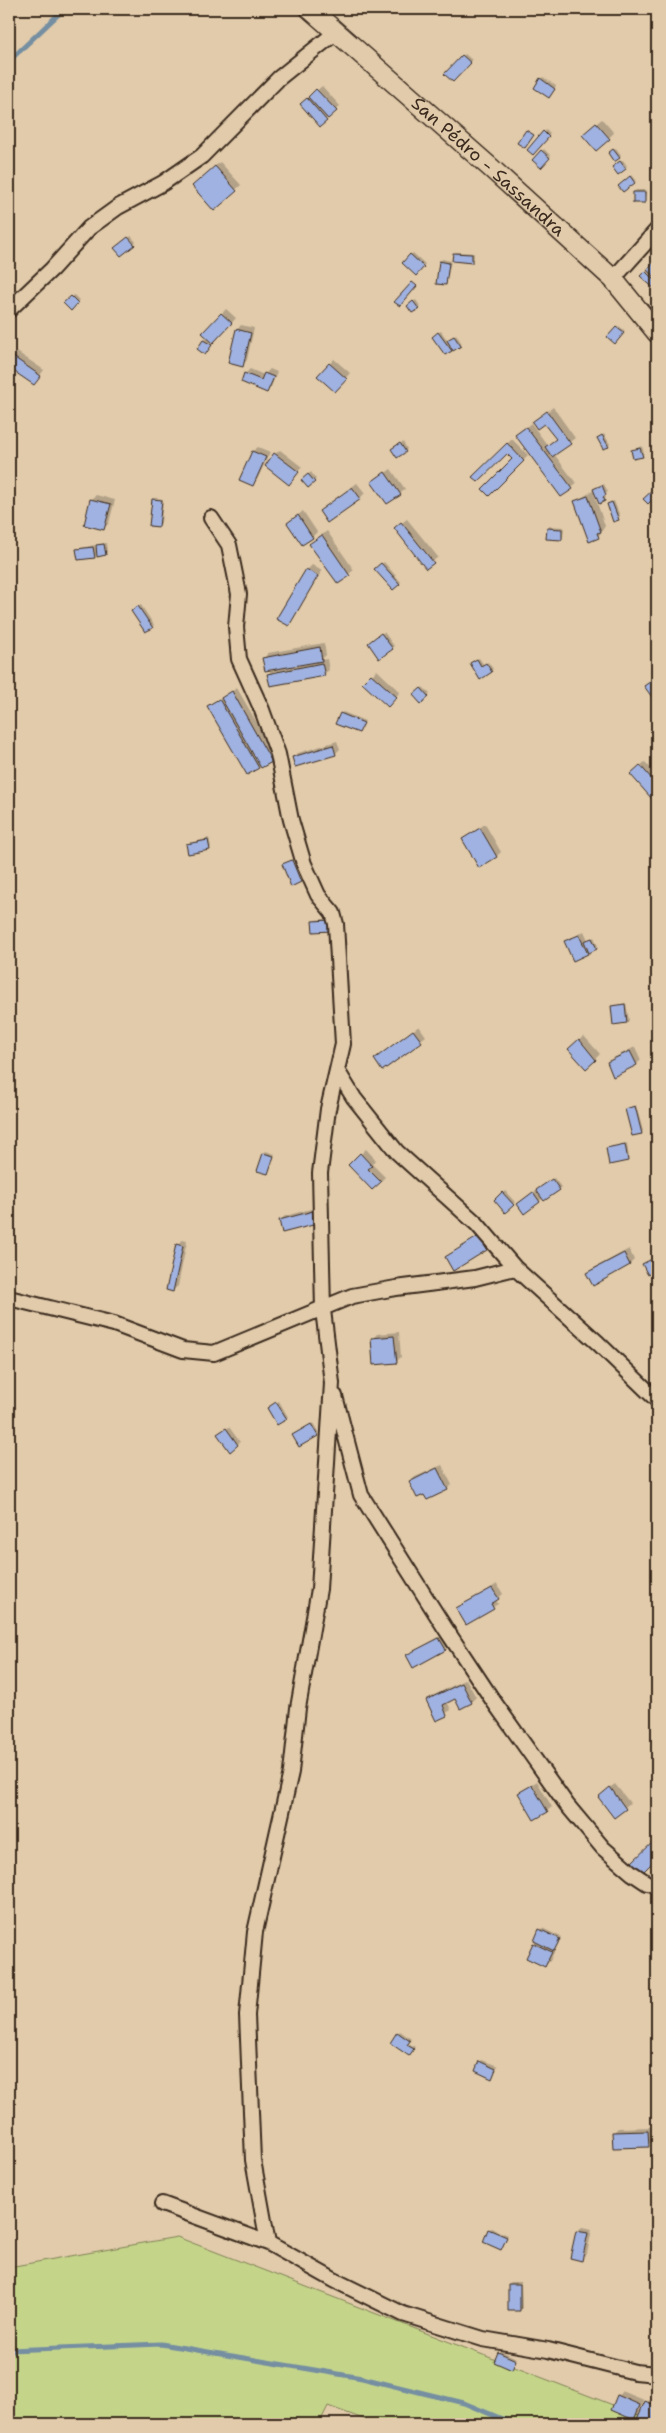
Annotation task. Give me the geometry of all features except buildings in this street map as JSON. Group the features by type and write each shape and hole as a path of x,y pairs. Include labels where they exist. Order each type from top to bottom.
{"main road":[{"name":"San Pédro - Sassandra","path":"310,9 335,33 491,168 613,279 657,333"}],"street":[{"path":"9,310 52,269 89,228 118,207 163,183 202,156 279,78 335,33"},
{"path":"613,279 657,230"},
{"path":"211,518 229,545 239,594 236,627 239,659 262,710 278,754 291,820 304,864 318,895 333,913 336,924 343,1044 328,1109 320,1173 323,1310 332,1383 344,1439 361,1495 494,1702 567,1805 603,1848 632,1873 647,1882 657,1885"},
{"path":"338,1072 354,1098 397,1152 476,1224 515,1268 598,1343 657,1400"},
{"path":"9,1298 114,1324 183,1350 214,1352 323,1310 352,1296 396,1288 475,1278 515,1268"},
{"path":"268,2243 253,2160 247,2015 255,1932 291,1772 299,1700 319,1588 332,1383"},
{"path":"162,2204 268,2243 334,2280 403,2314 483,2339 548,2350 635,2372 657,2374"}],"green space":[{"path":"177,2237 657,2422 657,2424 377,2424 328,2406 319,2424 9,2424 9,2267"}],"waterway":[{"path":"9,61 64,9"},
{"path":"9,2350 161,2344 362,2378 464,2403 514,2424"}]}
